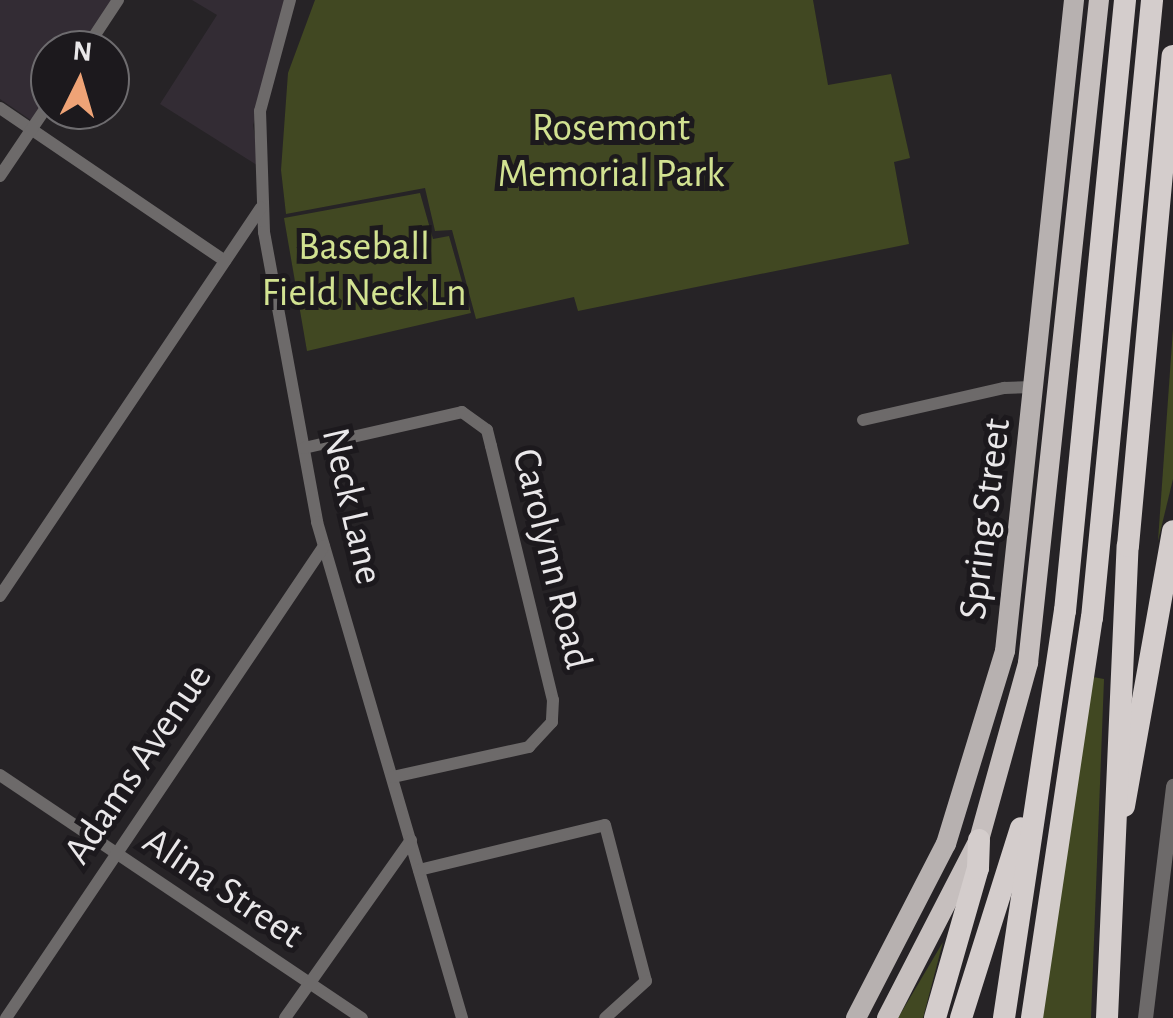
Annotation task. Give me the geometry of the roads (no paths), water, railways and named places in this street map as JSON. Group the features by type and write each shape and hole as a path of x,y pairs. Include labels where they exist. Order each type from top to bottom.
{"highway":[{"path":"887,1018 979,840 1018,710 1040,590 1099,0"},
{"path":"1004,1018 1052,714 1125,0"},
{"path":"1032,1018 1090,635 1152,0"},
{"path":"1108,1018 1132,494 1173,56"},
{"path":"1114,858 1173,531"},
{"path":"961,1018 1052,714"},
{"path":"936,1018 978,868 979,840"}],"main road":[{"name":"Spring Street","path":"856,1018 936,867 988,722 1014,596 1074,0"}],"street":[{"path":"98,30 118,0"},
{"name":"Neck Lane","path":"290,0 262,96 260,207 324,546 462,1018"},
{"path":"0,108 30,128"},
{"path":"0,176 31,130"},
{"path":"33,130 225,260"},
{"path":"0,596 260,207"},
{"path":"862,420 1004,388 1036,387"},
{"name":"Carolynn Road","path":"304,448 462,412 486,430 491,446 553,700 552,722 529,746 392,777"},
{"name":"Adams Avenue","path":"6,1018 324,546"},
{"name":"Alina Street","path":"0,775 362,1018"},
{"path":"1145,1018 1173,786"},
{"path":"419,870 605,825 646,981 605,1018"},
{"path":"285,1018 411,840"}],"park label":[{"name":"Rosemont Memorial Park","path":"611,151"},
{"name":"Baseball Field Neck Ln","path":"364,270"}]}
